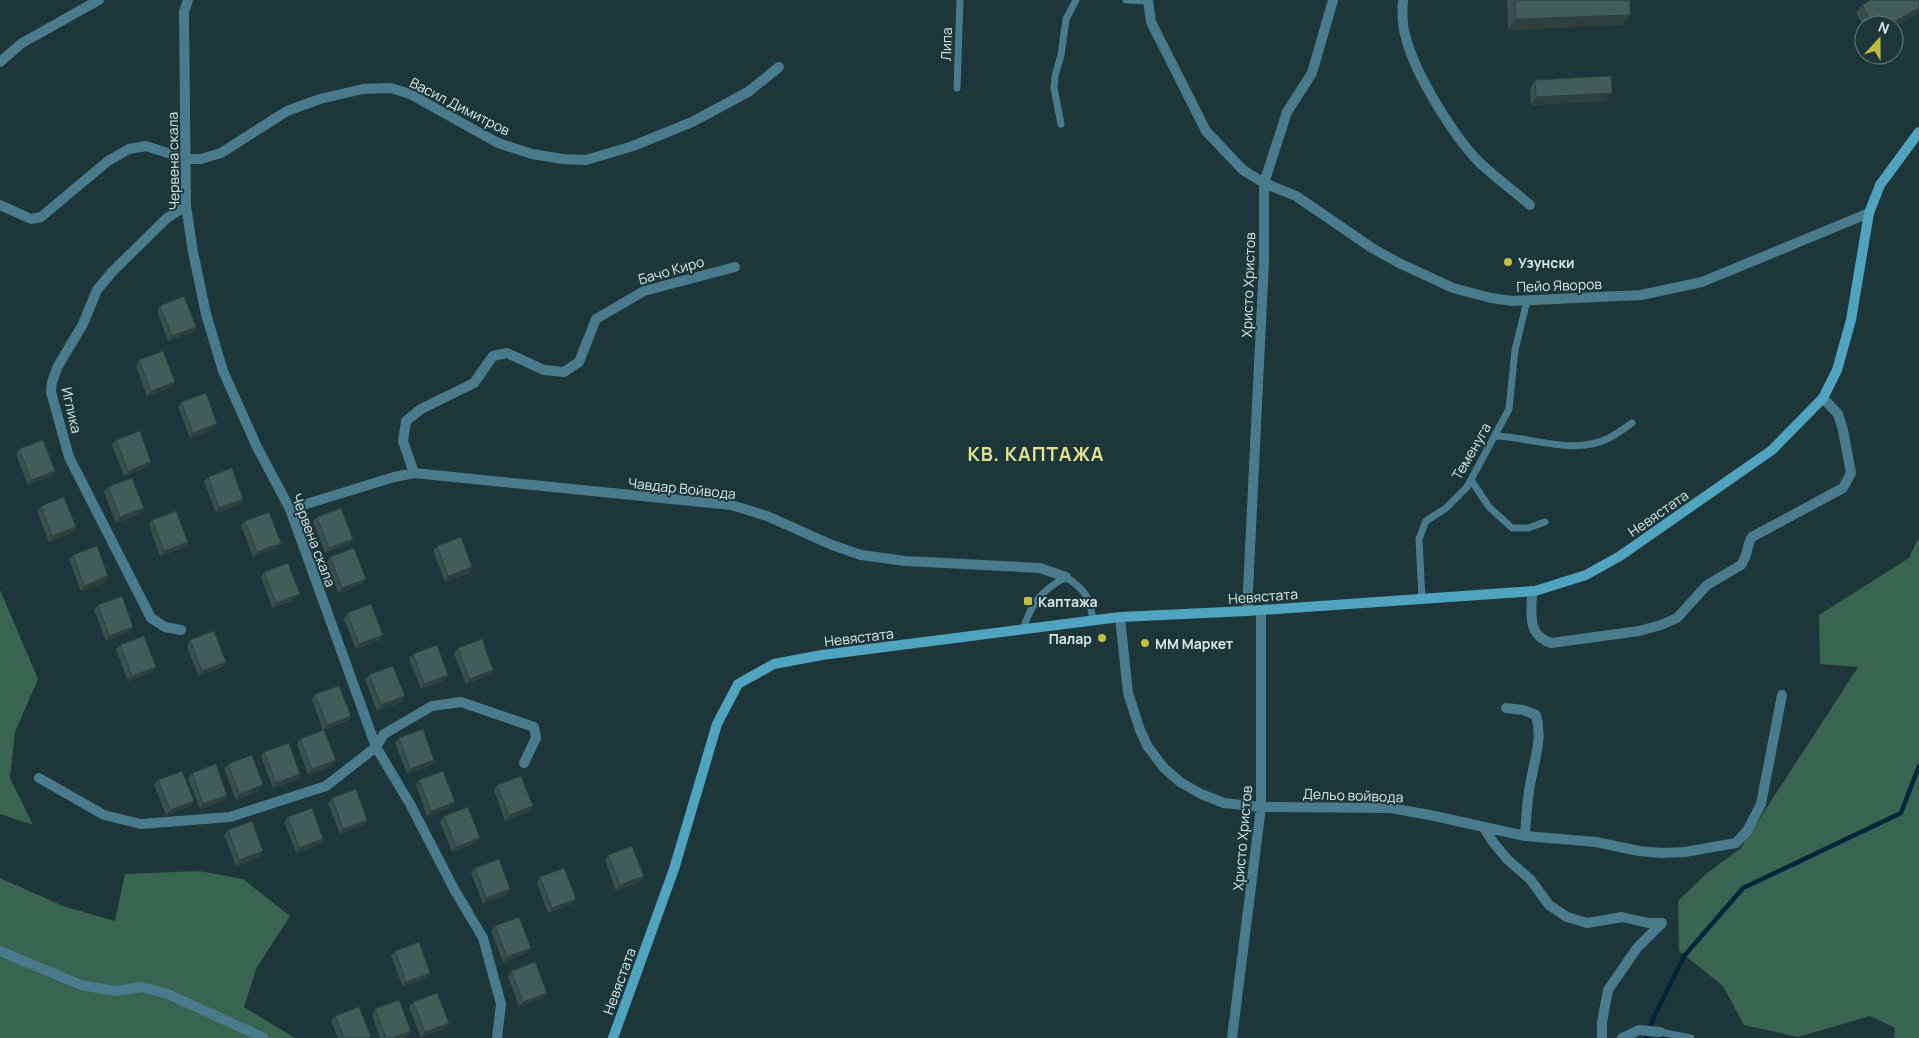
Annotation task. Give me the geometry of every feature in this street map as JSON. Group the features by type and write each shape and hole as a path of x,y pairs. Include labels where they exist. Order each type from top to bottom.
{"street":[{"path":"0,62 22,43 99,0"},
{"name":"Червена скала","path":"188,0 184,12 186,206 204,306 223,371 256,446 290,509 376,747 410,804 454,889 483,938 501,1004 497,1038"},
{"name":"Христо Христов","path":"1247,611 1264,261 1264,183 1287,112 1312,73 1333,0"},
{"path":"1403,0 1402,10 1406,38 1425,82 1455,134 1480,163 1530,205"},
{"path":"1148,1 1151,22 1206,132 1243,170 1264,183"},
{"name":"Васил Димитров","path":"0,205 31,219 41,217 108,161 130,150 146,146 186,158 201,159 221,153 287,112 320,99 363,89 391,88 410,94 498,143 532,154 563,159 586,160 633,146 692,122 748,92 779,68"},
{"name":"Невястата","path":"613,1038 674,869 717,724 738,684 774,664 822,655 1093,620 1532,592 1586,575 1620,556 1772,450 1822,398 1837,370 1851,320 1869,213 1880,185 1919,132"},
{"name":"Пейо Яворов","path":"1264,183 1296,196 1372,248 1452,288 1491,298 1512,301 1641,295 1702,282 1869,213"},
{"name":"Иглика","path":"181,630 165,627 151,618 70,457 51,392 52,382 58,366 83,324 97,290 112,272 167,218 186,206"},
{"name":"Бачо Киро","path":"414,473 403,441 406,421 421,409 474,382 493,356 507,353 544,370 564,372 579,362 596,319 644,291 735,267"},
{"path":"1532,592 1533,628 1542,640 1551,643 1640,631 1677,618 1707,586 1742,565 1752,537 1843,488 1849,480 1851,473 1838,414 1822,398"},
{"name":"Чавдар Войвода","path":"290,509 394,477 414,473 731,505 767,516 832,545 861,555 905,561 1040,568 1066,576"},
{"name":"Христо Христов","path":"1232,1038 1261,807 1261,610"},
{"name":"Дельо войвода","path":"1120,617 1128,693 1140,730 1148,747 1169,773 1180,782 1201,794 1224,803 1261,807 1390,808 1430,814 1525,836 1596,842 1639,851 1662,853 1685,852 1736,843 1747,832 1761,804 1782,695"},
{"path":"38,778 104,815 141,824 230,817 326,786 376,747 384,734 432,706 461,702 534,726 536,738 524,763"},
{"path":"1506,708 1523,710 1536,715 1540,727 1538,750 1528,798 1525,836"},
{"path":"1484,828 1492,842 1530,880 1549,905 1567,917 1587,923 1622,917 1648,923 1662,922 1637,948 1608,990 1602,1022 1602,1038"},
{"path":"0,951 81,985 115,992 142,986 168,994 264,1038"},
{"path":"1622,1038 1639,1030 1660,1032"}],"lane":[{"name":"Липа","path":"957,88 960,0"},
{"path":"1060,124 1054,88 1055,76 1061,55 1066,19 1076,0"},
{"path":"1126,0 1148,1"},
{"name":"Теменуга","path":"1422,599 1419,539 1426,522 1446,508 1467,487 1509,409 1515,350 1527,301"},
{"path":"1495,436 1567,446 1586,445 1609,438 1632,423"},
{"path":"1471,480 1489,507 1512,528 1528,528 1545,522"},
{"path":"1023,630 1028,613 1035,601 1052,584 1066,576 1082,588 1091,603 1093,620"},
{"path":"1660,1032 1691,1038"}],"green space":[{"path":"1919,537 1919,1038 1894,1038 1895,1028 1870,1016 1798,1037 1744,1025 1723,986 1679,951 1678,901 1707,873 1740,849 1858,667 1820,664 1819,615 1909,558"},
{"path":"0,590 38,679 15,732 10,778 33,825 0,814"},
{"path":"199,871 243,879 290,916 256,969 244,1007 295,1038 0,1038 0,878 63,906 115,921 125,874"}],"building":[{"path":"1515,0 1630,0 1630,15 1516,19"},
{"path":"1871,0 1919,0 1919,8 1904,16 1868,15 1862,5"},
{"path":"1611,76 1612,93 1536,97 1535,80"},
{"path":"184,296 196,327 172,336 160,306"},
{"path":"163,351 175,382 151,391 139,360"},
{"path":"206,393 217,424 193,433 181,402"},
{"path":"140,431 151,462 128,471 116,440"},
{"path":"43,440 55,471 31,480 19,449"},
{"path":"232,468 243,499 219,508 208,477"},
{"path":"132,478 144,508 120,517 108,487"},
{"path":"64,497 76,527 52,536 41,506"},
{"path":"341,508 353,539 329,548 317,517"},
{"path":"176,511 188,542 164,551 152,520"},
{"path":"269,512 281,543 257,552 245,521"},
{"path":"461,537 472,567 448,576 437,546"},
{"path":"97,546 108,576 84,586 73,555"},
{"path":"354,548 366,579 342,588 330,557"},
{"path":"288,563 300,594 276,603 264,572"},
{"path":"122,596 133,627 109,636 98,605"},
{"path":"371,604 383,635 359,644 347,613"},
{"path":"214,631 226,662 202,671 190,640"},
{"path":"144,636 156,667 132,676 120,645"},
{"path":"482,639 493,670 469,679 458,648"},
{"path":"437,645 448,675 424,684 413,654"},
{"path":"393,666 405,696 381,705 369,675"},
{"path":"339,686 351,716 327,725 315,694"},
{"path":"423,729 434,760 410,769 399,738"},
{"path":"324,730 336,760 312,769 300,739"},
{"path":"289,743 300,774 276,783 264,752"},
{"path":"252,755 263,785 239,794 228,764"},
{"path":"216,764 227,795 203,804 192,773"},
{"path":"182,771 194,801 170,810 158,780"},
{"path":"443,771 455,802 431,811 419,780"},
{"path":"521,776 533,806 509,815 497,785"},
{"path":"356,789 367,820 343,829 332,798"},
{"path":"468,807 480,838 456,847 444,816"},
{"path":"312,808 323,839 299,848 288,817"},
{"path":"252,821 263,851 239,860 228,830"},
{"path":"632,846 644,876 620,885 608,855"},
{"path":"499,859 510,889 486,898 475,868"},
{"path":"564,868 576,899 552,908 540,877"},
{"path":"519,917 531,948 507,957 495,926"},
{"path":"419,942 430,973 406,982 395,951"},
{"path":"535,962 547,993 523,1002 511,971"},
{"path":"437,993 449,1023 425,1032 413,1002"},
{"path":"399,1000 411,1031 392,1038 386,1038 375,1009"},
{"path":"359,1007 371,1037 344,1038 335,1016"}],"waterway":[{"path":"1646,1038 1654,1017 1685,955 1743,888 1901,813 1919,766"}],"place":[{"name":"Узунски","path":"1508,262"},
{"name":"Каптажа","path":"1028,601"},
{"name":"Палар","path":"1102,638"},
{"name":"ММ Маркет","path":"1145,643"}],"district":[{"name":"КВ. КАПТАЖА","path":"1036,454"}]}
